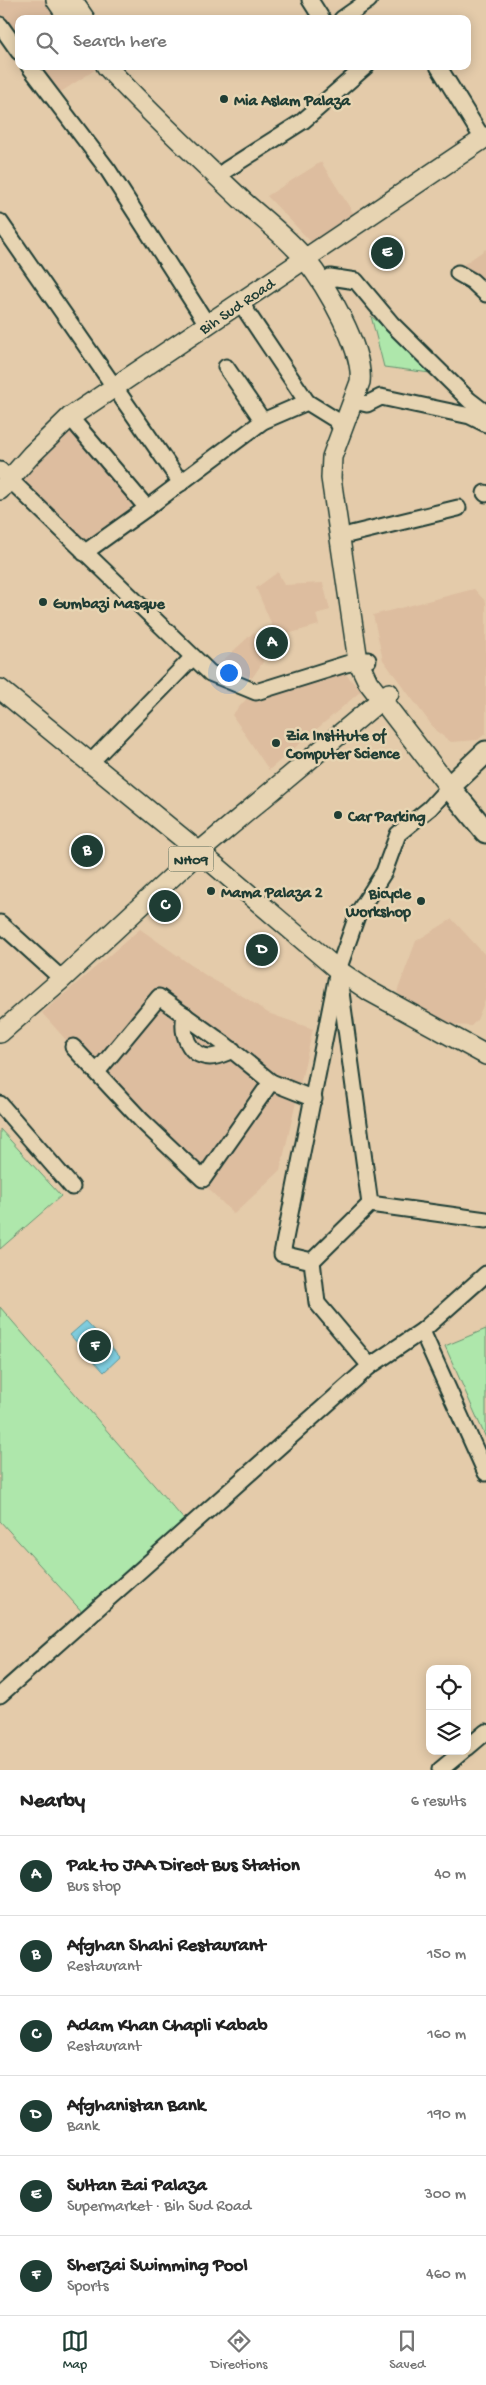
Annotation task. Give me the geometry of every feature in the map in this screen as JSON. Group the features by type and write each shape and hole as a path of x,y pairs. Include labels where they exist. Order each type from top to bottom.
{"highway":[{"path":"457,788 486,752"},
{"path":"457,788 486,770"},
{"path":"457,788 486,812"},
{"path":"457,788 486,832"}],"main road":[{"path":"56,0 66,15"},
{"path":"72,0 82,15"},
{"path":"110,70 136,99 309,256 358,356 362,370 360,403 342,468 351,534 363,661"},
{"path":"127,70 330,277 346,303 371,361 372,384 342,430 332,457 332,478 363,661 368,682 385,697 457,788"},
{"name":"Bih Sud Road","path":"3,480 70,417 112,387 486,138"},
{"path":"0,689 199,852 338,970 369,991 486,1054"},
{"name":"NH09","path":"0,1033 62,979 199,852 385,697"}],"street":[{"path":"310,0 319,15"},
{"path":"348,15 369,0"},
{"path":"0,25 15,46"},
{"path":"32,70 108,170 206,324"},
{"path":"226,170 303,121 356,70"},
{"path":"440,70 483,139 486,138"},
{"path":"0,222 112,387 181,483"},
{"path":"458,273 472,281 486,294"},
{"path":"330,277 356,281 392,324 469,400 486,413"},
{"path":"240,302 307,402 336,420 342,430"},
{"path":"226,367 263,421"},
{"path":"360,403 381,397 470,416 486,424"},
{"path":"84,553 263,421 307,402"},
{"path":"70,417 147,508"},
{"path":"3,480 84,553 210,673 256,692 363,661"},
{"path":"351,534 458,508"},
{"path":"90,763 193,657"},
{"path":"312,1261 282,1254 338,970 358,913 384,872 398,834 430,808 450,801 457,788"},
{"path":"0,923 62,979"},
{"path":"338,970 370,1204"},
{"path":"97,1072 159,997 233,1050 271,1082 314,1099"},
{"path":"185,1016 184,1035 196,1052 208,1057 233,1050"},
{"path":"73,1047 142,1121 203,1179 271,1082"},
{"path":"0,1104 72,1187"},
{"path":"370,1204 486,1220"},
{"path":"312,1261 370,1204"},
{"path":"312,1261 317,1302 370,1366"},
{"path":"0,1695 370,1366 422,1331 486,1274"},
{"path":"422,1331 486,1473"},
{"path":"471,1745 486,1732"},
{"path":"440,1770 458,1755"}],"shaded area":[{"path":"0,0 53,0 63,15 15,15 15,41 0,20"},
{"path":"35,70 95,70 53,97"},
{"path":"321,162 357,219 315,246 267,196"},
{"path":"486,249 486,290 460,267"},
{"path":"71,418 140,499 82,550 16,473"},
{"path":"278,572 284,585 323,583 330,610 316,614 319,625 277,637 256,588"},
{"path":"474,589 486,602 486,733 478,740 451,742 436,731 383,660 373,615"},
{"path":"254,632 263,662 252,678 219,664"},
{"name":"Zia Institute of Computer Science","path":"342,670 361,691 269,770 232,715 251,694"},
{"path":"452,919 486,956 486,998 477,1020 471,1026 435,1024 397,992 416,941"},
{"path":"140,929 208,977 246,998 268,1013 313,1029 280,1171 234,1214 133,1115 42,1013"}],"green space":[{"path":"371,316 438,374 384,367"},
{"path":"0,1129 61,1196 0,1249"},
{"path":"0,1307 186,1522 85,1615 0,1521"},
{"path":"486,1329 486,1438 445,1346"}],"water":[{"path":"86,1321 120,1357 104,1372 70,1335"}],"place":[{"name":"Mia Aslam Palaza","path":"224,99"},
{"name":"Sultan Zai Palaza","path":"387,253"},
{"name":"Gumbazi Masque","path":"43,602"},
{"name":"Pak to JAA Direct Bus Station","path":"272,643"},
{"name":"Zia Institute of Computer Science","path":"276,743"},
{"name":"Car Parking","path":"338,815"},
{"name":"Afghan Shahi Restaurant","path":"87,851"},
{"name":"Mama Palaza 2","path":"211,891"},
{"name":"Bicycle Workshop","path":"421,901"},
{"name":"Adam Khan Chapli Kabab","path":"165,906"},
{"name":"Afghanistan Bank","path":"262,950"},
{"name":"Sherzai Swimming Pool","path":"95,1346"}]}
